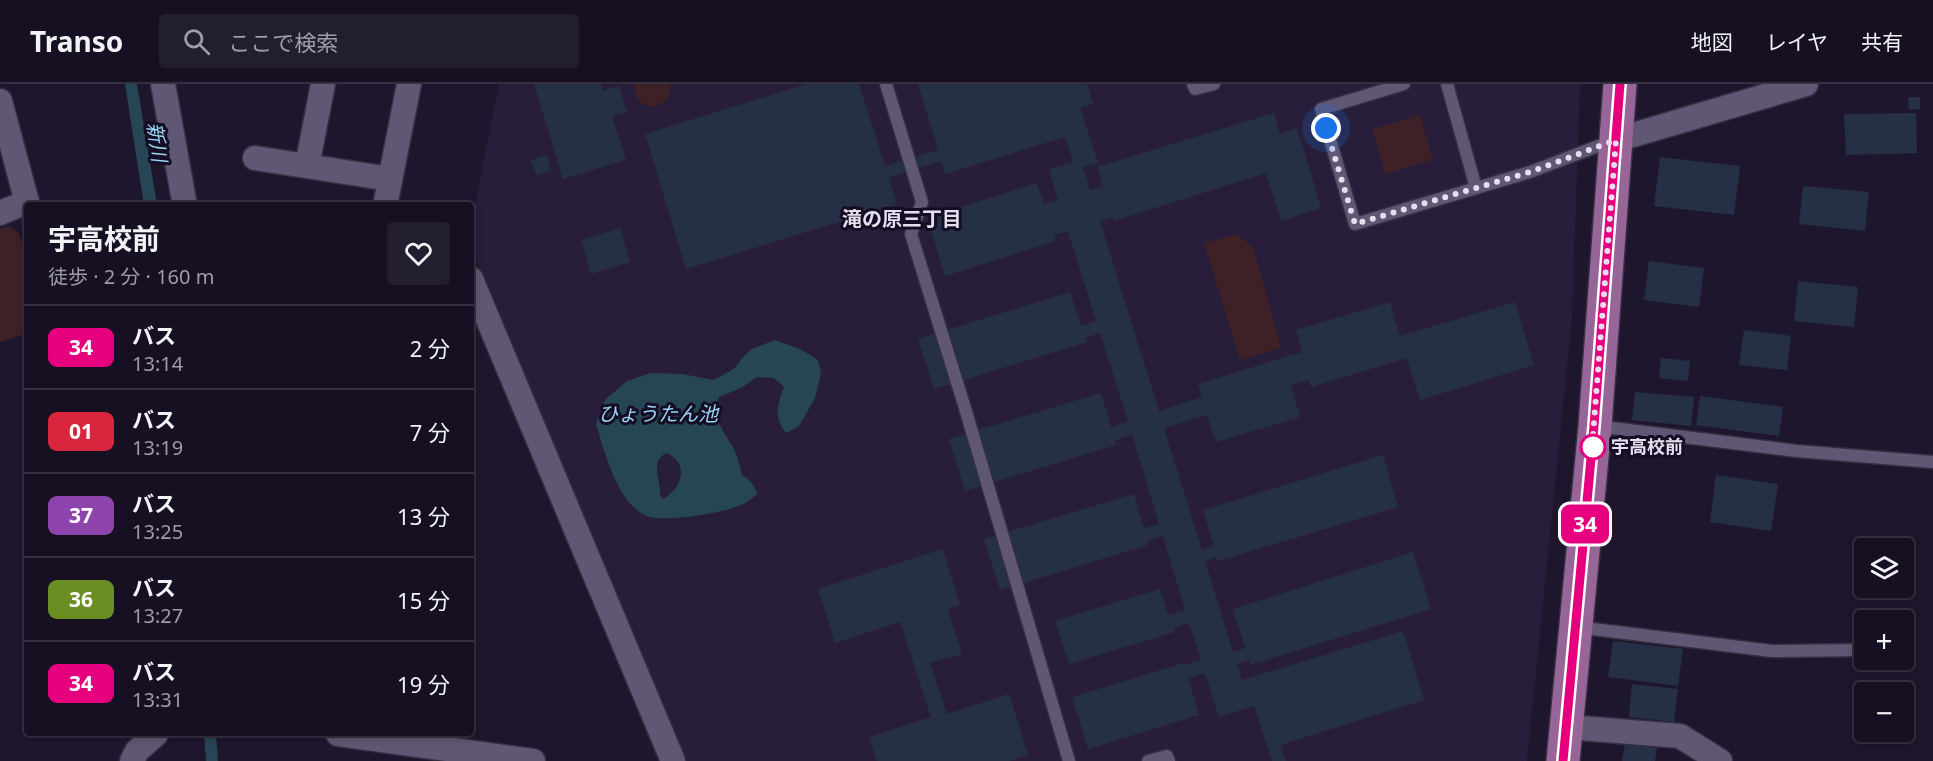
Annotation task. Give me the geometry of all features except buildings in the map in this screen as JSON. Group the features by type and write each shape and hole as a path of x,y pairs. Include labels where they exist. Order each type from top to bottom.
{"main road":[{"path":"1563,761 1594,426 1620,84"}],"street":[{"path":"163,84 184,202"},
{"path":"307,166 323,84"},
{"path":"386,202 409,84"},
{"path":"1616,140 1806,84"},
{"path":"0,101 27,202"},
{"path":"255,158 390,179"},
{"path":"0,213 24,205"},
{"path":"474,286 673,761"},
{"path":"1567,727 1680,736 1720,761"},
{"path":"132,761 137,751 154,736"},
{"path":"352,736 533,761"}],"lane":[{"path":"886,84 922,202 911,234 1069,761"},
{"path":"1193,84 1194,89 1214,84"},
{"path":"1447,84 1476,188"},
{"path":"1396,85 1321,109 1355,224 1530,172 1616,140"},
{"path":"1594,426 1797,451 1933,462"},
{"path":"1576,627 1772,651 1854,650"},
{"path":"1148,761 1167,756 1169,761"}],"shaded area":[{"path":"499,84 1580,84 1572,316 1527,761 685,761 474,254 474,211"},
{"path":"635,84 670,84 669,94 659,105 645,105 635,94"},
{"path":"1420,115 1433,160 1385,174 1372,129"},
{"path":"8,226 18,232 24,248 24,334 0,342 0,229"},
{"path":"1237,234 1254,249 1281,348 1240,360 1204,243"}],"water":[{"path":"125,84 137,84 157,202 144,202"},
{"name":"ひょうたん池","path":"775,340 800,349 818,360 821,373 815,398 799,426 786,433 778,417 784,387 774,378 757,377 741,388 719,397 717,418 735,451 742,475 755,488 757,494 738,506 696,516 655,518 639,512 629,503 614,478 596,424 605,400 627,381 651,373 682,374 714,380 735,368 752,349","holes":["667,453 679,463 681,476 675,489 663,499 660,495 658,460"]},
{"path":"204,736 216,736 218,761 206,761"}],"bus line":[{"name":"34","path":"1563,761 1594,426 1620,84"}],"place":[{"name":"宇高校前","path":"1593,447"}],"district":[{"name":"滝の原三丁目","path":"902,219"}],"route":[{"path":"1326,128 1355,224 1530,172 1616,140 1593,447"}],"water label":[{"name":"新川","path":"157,142"}]}
